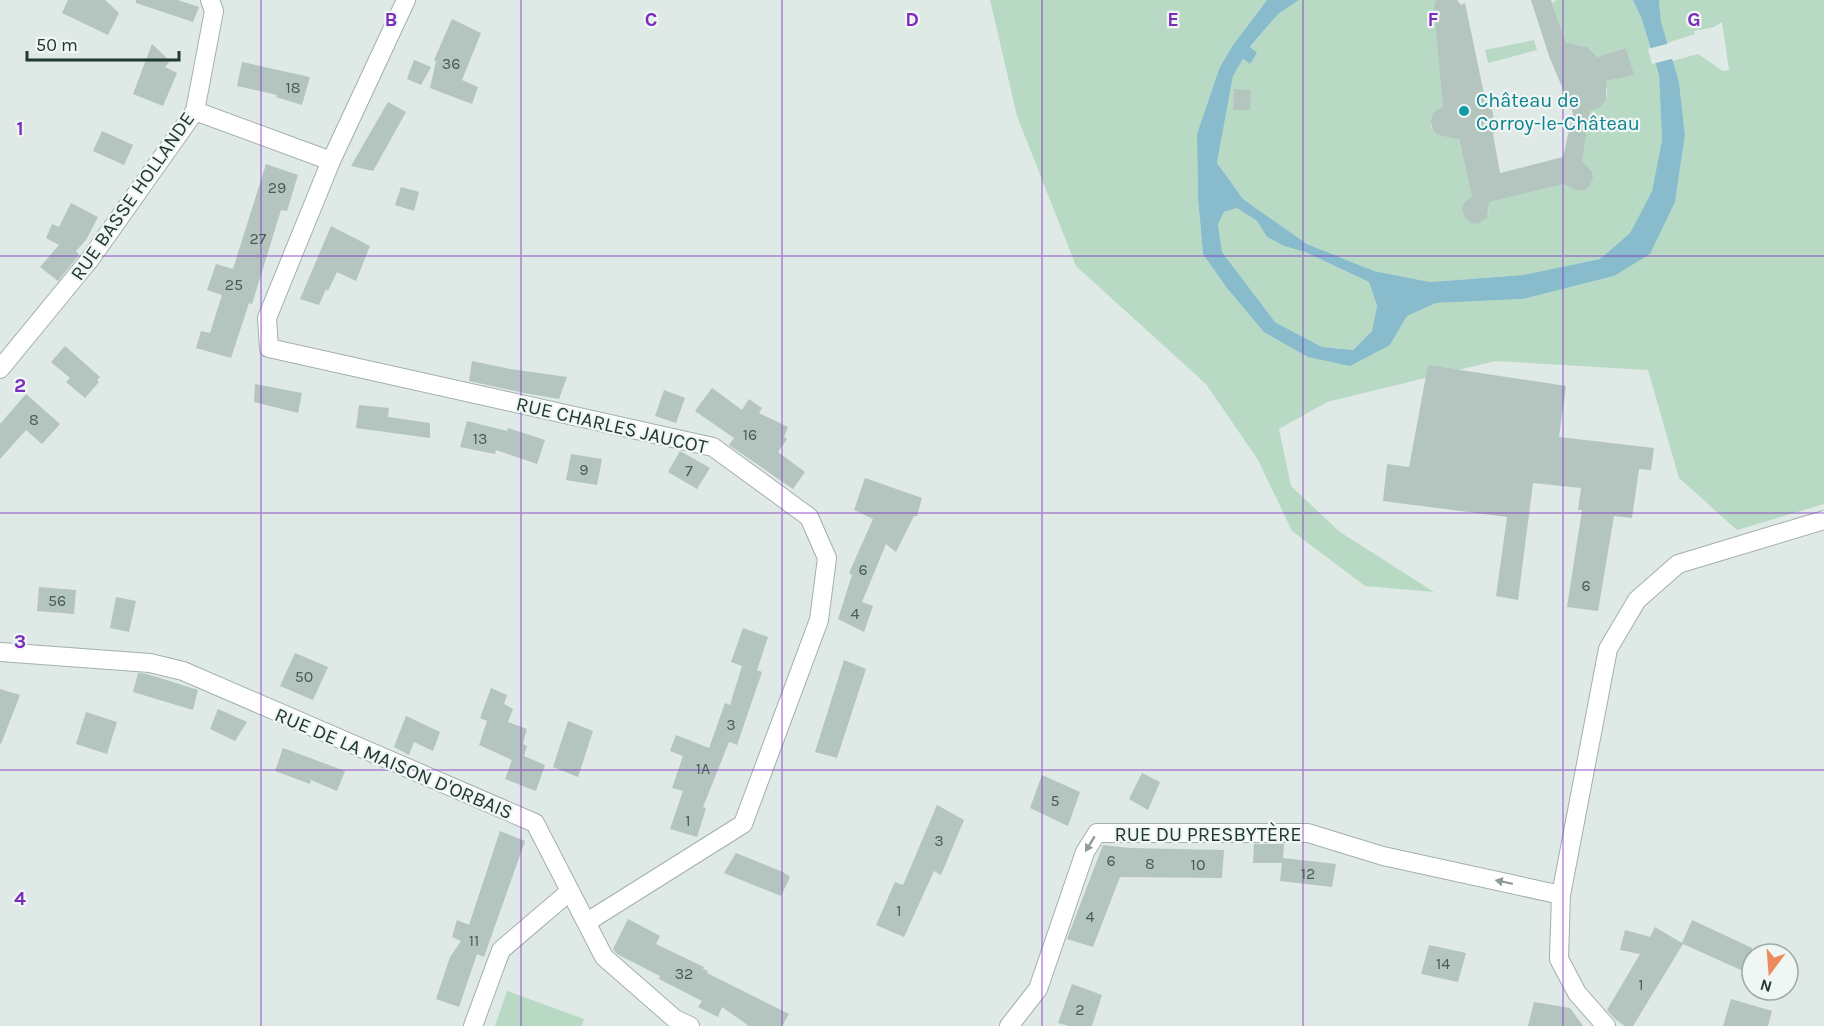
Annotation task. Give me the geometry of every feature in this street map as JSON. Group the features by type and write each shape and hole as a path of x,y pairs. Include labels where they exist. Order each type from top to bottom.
{"street":[{"name":"RUE BASSE HOLLANDE","path":"0,369 91,258 195,111 214,12 210,0"},
{"path":"195,111 331,161 406,0"},
{"name":"RUE CHARLES JAUCOT","path":"331,161 267,318 269,348 713,447 809,517 827,558 819,620 743,824 587,922"},
{"path":"1606,1026 1577,993 1559,959 1561,895 1608,649 1637,600 1678,564 1824,520"},
{"name":"RUE DE LA MAISON D'ORBAIS","path":"0,652 150,663 183,671 535,823 604,957 677,1024"},
{"name":"RUE DU PRESBYTÈRE","path":"1009,1026 1038,989 1085,852 1097,833 1308,833 1383,856 1561,895"},
{"path":"473,1026 501,950 569,892"}],"green space":[{"path":"990,0 1267,0 1233,45 1197,134 1198,198 1203,254 1308,357 1390,345 1407,316 1436,303 1523,299 1614,276 1675,202 1685,135 1679,82 1672,61 1698,54 1723,71 1729,70 1722,22 1714,27 1694,31 1695,34 1667,43 1661,22 1659,0 1824,0 1824,504 1737,530 1679,478 1648,370 1495,361 1327,402 1279,429 1291,486 1340,532 1434,592 1365,586 1292,531 1258,460 1206,384 1076,266 1017,116"},
{"path":"1299,0 1439,0 1443,106 1435,112 1430,123 1436,132 1442,135 1458,136 1473,198 1464,203 1463,211 1468,220 1478,224 1487,214 1489,209 1487,202 1568,183 1578,191 1585,189 1591,183 1593,179 1581,165 1590,109 1599,108 1606,100 1607,89 1602,82 1633,74 1626,48 1594,58 1583,46 1576,45 1568,49 1552,3 1557,0 1633,0 1641,17 1659,75 1662,140 1652,191 1630,233 1600,259 1523,275 1430,282 1374,271 1307,244 1243,199 1217,163 1233,76 1243,59 1250,64 1250,48 1278,14"},
{"path":"1534,40 1537,50 1488,63 1485,50"},
{"path":"1237,208 1257,221 1267,237 1369,282 1377,306 1372,331 1353,350 1322,347 1275,322 1222,252 1218,224 1224,212"},
{"path":"507,991 584,1019 582,1026 495,1026"}],"water":[{"path":"1267,0 1299,0 1278,14 1250,47 1257,53 1250,64 1243,59 1233,76 1217,163 1243,199 1307,244 1374,271 1430,282 1523,275 1600,259 1630,233 1652,191 1662,140 1659,75 1641,17 1633,0 1659,0 1661,22 1679,82 1685,135 1675,202 1650,254 1614,276 1523,299 1436,303 1407,316 1390,345 1350,366 1308,357 1264,332 1227,288 1203,254 1198,198 1197,134 1220,67 1233,45","holes":["1237,208 1257,221 1267,237 1369,282 1377,306 1372,331 1353,350 1322,347 1275,322 1222,252 1218,224 1224,212"]}],"pier":[{"path":"1670,43 1675,58 1652,64 1648,49"}],"building":[{"path":"68,0 105,0 119,13 108,35 62,13"},
{"path":"136,0 178,0 199,7 193,22 136,3"},
{"name":"Château de Corroy-le-Château","path":"1436,0 1457,0 1461,5 1465,3 1484,94 1490,98 1500,173 1563,157 1573,113 1549,56 1531,0 1551,0 1566,43 1587,47 1597,57 1626,48 1634,75 1606,81 1606,100 1599,108 1590,111 1582,161 1592,172 1593,179 1585,190 1577,191 1564,184 1489,202 1487,218 1478,224 1471,223 1465,218 1462,209 1464,203 1472,196 1459,139 1438,135 1433,130 1430,121 1434,112 1443,106 1434,9"},
{"path":"452,19 481,33 462,80 478,87 472,104 430,88 436,61 434,60"},
{"path":"152,44 170,61 165,67 177,73 163,106 133,94"},
{"path":"414,60 431,67 421,85 407,79"},
{"path":"242,62 310,77 302,105 276,97 277,95 237,86"},
{"path":"1234,89 1251,90 1250,110 1233,110"},
{"path":"388,102 406,112 373,171 351,166"},
{"path":"102,131 133,145 124,165 93,151"},
{"path":"266,164 298,175 287,211 281,210 252,304 249,303 231,358 196,348 201,331 210,333 222,295 207,290 216,264 233,269"},
{"path":"401,187 419,192 414,211 395,205"},
{"path":"71,203 98,217 86,240 76,251 79,255 58,281 40,267 59,245 46,238 52,224 59,227"},
{"path":"331,226 370,246 356,281 337,272 319,305 300,299"},
{"path":"65,346 100,377 97,380 99,382 85,398 66,382 70,378 51,362"},
{"path":"472,361 567,377 559,399 469,381"},
{"path":"1428,365 1566,386 1559,437 1654,448 1651,470 1639,469 1632,518 1614,516 1598,611 1567,607 1582,510 1578,510 1581,488 1533,483 1518,600 1496,596 1507,517 1383,501 1387,464 1409,467"},
{"path":"255,384 302,393 298,413 254,402"},
{"path":"712,388 742,410 749,399 762,408 759,413 788,427 784,437 787,439 778,452 805,472 793,489 729,445 734,438 695,411"},
{"path":"664,390 685,398 676,423 655,416"},
{"path":"26,394 60,424 42,444 26,430 0,459 0,424"},
{"path":"359,405 389,408 388,417 430,423 430,438 356,428"},
{"path":"467,421 507,431 508,428 545,440 537,464 496,450 495,454 460,447"},
{"path":"680,451 710,468 697,489 668,472"},
{"path":"571,454 602,459 597,485 566,480"},
{"path":"865,478 922,498 917,516 914,516 896,552 886,544 862,602 873,606 864,632 838,619 852,575 849,573 873,519 854,510"},
{"path":"39,587 76,590 74,614 37,611"},
{"path":"116,597 136,601 129,632 110,628"},
{"path":"743,628 768,637 757,670 762,672 737,745 729,742 703,807 706,808 697,837 670,829 683,791 672,788 683,756 670,751 676,735 709,748 725,703 730,705 742,666 731,662"},
{"path":"295,653 328,667 313,700 280,686"},
{"path":"844,660 866,669 837,758 815,752"},
{"path":"138,673 198,690 193,710 133,692"},
{"path":"491,688 507,695 504,704 513,709 508,722 527,729 523,744 527,746 524,756 545,765 536,791 505,779 512,760 479,745 487,721 480,718"},
{"path":"0,689 20,695 1,744 0,743"},
{"path":"218,709 247,722 235,741 210,729"},
{"path":"86,712 117,722 107,754 76,744"},
{"path":"406,716 440,732 433,751 414,742 409,755 394,747"},
{"path":"568,721 593,731 578,777 553,767"},
{"path":"283,748 345,771 337,791 311,780 310,784 275,771"},
{"path":"1142,773 1160,782 1148,810 1129,799"},
{"path":"1042,775 1080,792 1068,826 1030,808"},
{"path":"937,805 964,820 941,875 934,871 904,937 876,925 895,882 903,885"},
{"path":"500,831 525,841 484,957 477,954 459,1007 436,999 450,957 461,941 452,937 457,920 469,925"},
{"path":"1254,844 1284,844 1283,858 1336,864 1332,887 1280,881 1282,863 1253,863"},
{"path":"1103,845 1129,848 1224,850 1222,878 1120,877 1093,947 1067,939"},
{"path":"736,853 790,877 781,896 724,873"},
{"path":"628,919 660,936 656,944 704,967 707,973 789,1014 782,1026 749,1026 722,1007 718,1017 698,1007 702,1001 617,954 613,949"},
{"path":"1692,920 1740,942 1740,970 1683,944 1633,1026 1625,1026 1615,1019 1607,1010 1640,954 1620,950 1625,930 1650,937 1655,927 1682,943"},
{"path":"1429,945 1466,953 1458,982 1421,974"},
{"path":"1072,984 1102,995 1092,1026 1069,1026 1058,1023"},
{"path":"1731,999 1772,1011 1768,1026 1723,1026"},
{"path":"1534,1002 1570,1008 1583,1026 1528,1026"}],"place":[{"name":"Château de Corroy-le-Château","path":"1464,111"}]}
